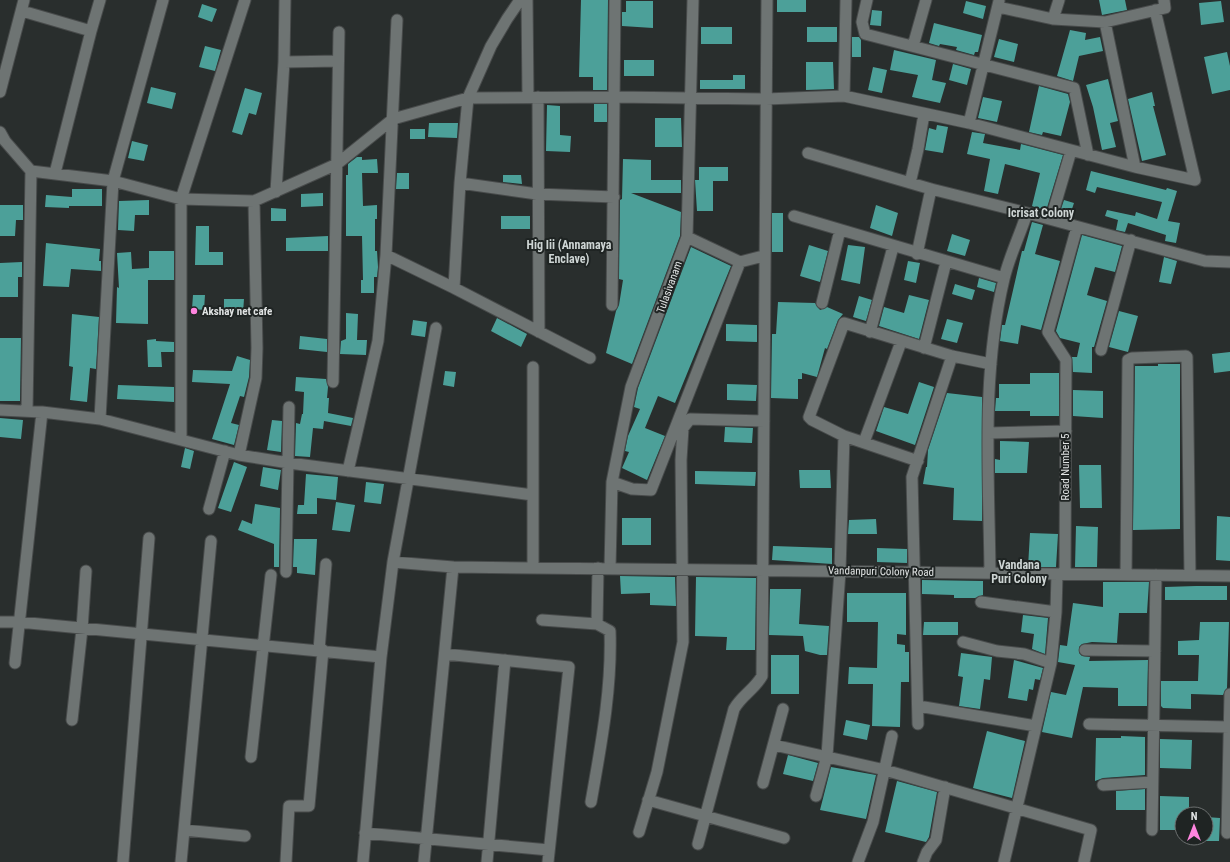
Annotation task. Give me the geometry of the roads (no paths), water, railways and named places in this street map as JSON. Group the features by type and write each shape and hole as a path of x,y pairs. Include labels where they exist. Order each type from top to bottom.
{"street":[{"path":"0,92 24,0"},
{"path":"55,174 91,30 100,0"},
{"path":"100,419 113,181 163,0"},
{"path":"181,439 181,199 245,0"},
{"path":"276,192 284,62 285,0"},
{"path":"454,288 460,183 468,98 491,46 520,0"},
{"path":"527,0 537,194 538,332"},
{"path":"612,305 615,0"},
{"name":"Tulasivanam","path":"596,624 604,568 612,482 631,387 687,237 693,0"},
{"path":"698,844 734,709 740,698 756,686 762,676 764,420 763,256 767,0"},
{"path":"844,96 846,0"},
{"path":"867,0 862,22 865,34 1074,88 1088,155"},
{"path":"913,46 926,0"},
{"path":"1053,19 1059,0"},
{"path":"969,123 999,3 1053,19 1105,22 1165,8 1164,0"},
{"path":"32,172 113,181 181,199 254,201 337,164 394,119 468,98 615,96 766,99 844,96 969,123 1071,151 1195,180 1155,10"},
{"path":"22,11 91,30"},
{"path":"348,471 378,341 386,255 394,119 397,20"},
{"path":"1105,22 1135,167"},
{"path":"333,382 339,32"},
{"path":"284,62 338,61"},
{"path":"910,183 918,150 924,114"},
{"path":"0,132 5,141 32,172 27,411"},
{"path":"1051,219 1071,151"},
{"path":"808,153 931,189 1051,219 1205,261 1230,262"},
{"path":"460,183 537,194 614,197"},
{"path":"917,254 931,189"},
{"path":"239,455 256,378 257,348 254,201"},
{"path":"990,573 989,433 991,364 1004,278 1027,213"},
{"path":"794,216 893,247 1004,278"},
{"name":"Road Number 5","path":"1004,862 1051,663 1061,574 1066,431 1066,360 1048,332 1077,227"},
{"path":"822,303 840,230"},
{"path":"687,237 740,262 763,256"},
{"path":"1102,350 1130,240"},
{"path":"870,332 893,247"},
{"path":"386,255 590,358"},
{"path":"612,482 632,489 651,490 740,262"},
{"path":"924,348 946,262"},
{"path":"918,461 844,436 810,420 809,417 843,325 846,323 900,342 952,356 991,364"},
{"path":"363,862 381,656 394,562 436,328"},
{"path":"864,442 900,342"},
{"path":"918,724 912,477 952,356"},
{"path":"1126,575 1128,360 1132,358 1186,356 1188,358 1190,575"},
{"path":"532,367 533,567"},
{"path":"286,572 289,407"},
{"path":"0,410 42,412 100,419 239,455 288,463 533,495"},
{"path":"15,663 42,412"},
{"path":"639,832 656,772 683,642 681,460 683,428 690,419 764,420"},
{"path":"989,433 1066,431"},
{"path":"816,796 827,756 840,571 844,436"},
{"path":"209,509 225,451"},
{"path":"123,862 149,538"},
{"path":"181,862 211,541"},
{"name":"Vandanpuri Colony Road","path":"394,562 453,567 1230,576"},
{"path":"286,862 289,806 309,806 326,564"},
{"path":"424,862 453,567"},
{"path":"72,720 82,629 86,571"},
{"path":"251,757 262,644 271,575"},
{"path":"1152,830 1156,575"},
{"path":"981,602 1056,612"},
{"path":"542,620 596,624 610,631 611,660 606,717 591,802"},
{"path":"0,622 19,622 381,656"},
{"path":"963,642 997,651 1024,654 1051,663"},
{"path":"1085,650 1155,651"},
{"path":"445,654 569,667 548,862"},
{"path":"487,862 506,660"},
{"path":"1226,833 1230,694"},
{"path":"918,706 1036,726"},
{"path":"763,783 783,709"},
{"path":"1089,724 1230,727"},
{"path":"858,862 874,822 892,736"},
{"path":"774,745 884,770 1091,830 1084,862"},
{"path":"1103,785 1152,782"},
{"path":"923,862 927,852 936,840 945,787"},
{"path":"648,800 784,838"},
{"path":"184,830 245,836"},
{"path":"365,833 549,850"}],"place":[{"name":"Akshay net cafe","path":"194,311"}],"district":[{"name":"Icrisat Colony","path":"1041,213"},
{"name":"Hig Iii (Annamaya Enclave)","path":"569,252"},
{"name":"Vandana Puri Colony","path":"1019,572"}]}
